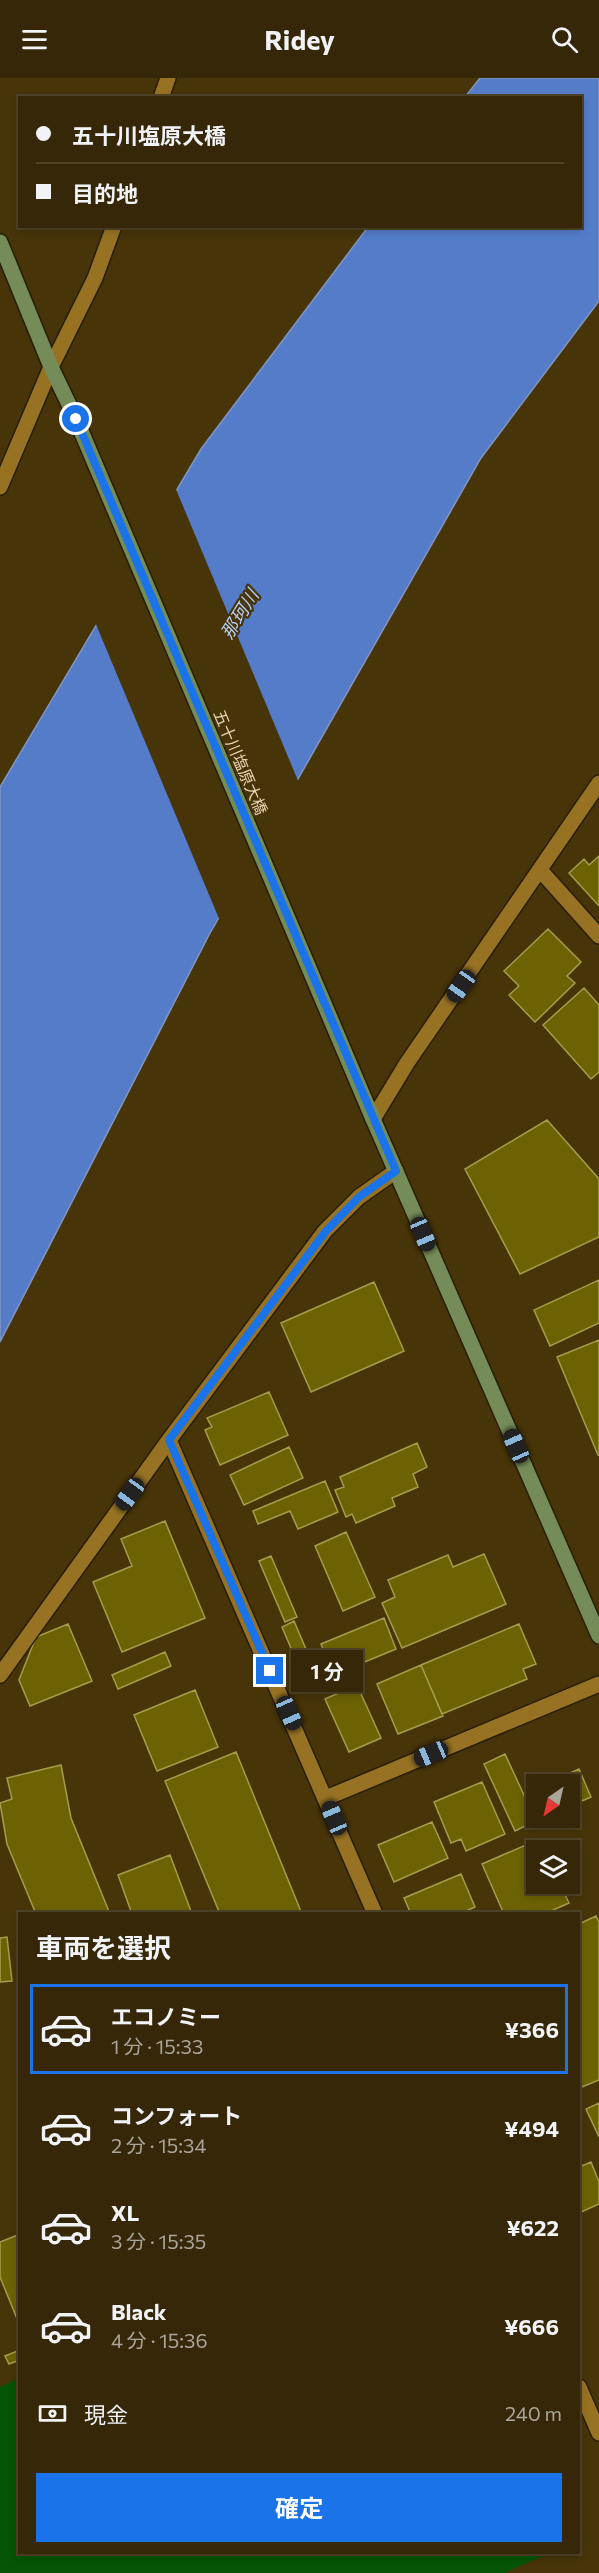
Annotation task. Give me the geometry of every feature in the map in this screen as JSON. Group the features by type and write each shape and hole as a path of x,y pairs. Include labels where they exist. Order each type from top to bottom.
{"street":[{"path":"162,96 168,78"},
{"path":"0,487 51,367 95,279 113,228"},
{"name":"五十川塩原大橋","path":"0,242 51,367 76,419 373,1119 599,1636"},
{"path":"373,1119 407,1063 541,871 599,783"},
{"path":"541,871 599,936"},
{"path":"0,1675 169,1440 326,1231 359,1197 396,1171"},
{"path":"169,1440 374,1912"},
{"path":"326,1798 599,1684"},
{"path":"580,2389 599,2433"}],"green space":[{"path":"18,2378 18,2554 548,2554 504,2573 0,2573 0,2387"}],"water":[{"name":"那珂川","path":"480,78 599,78 599,301 481,458 209,935 0,1342 0,787 201,449 367,228 582,228 582,96 466,96"}],"pier":[{"path":"175,487 299,783 220,921 95,622"}],"building":[{"path":"599,856 599,906 569,873 584,859 589,865"},
{"path":"548,929 581,962 567,976 575,983 535,1022 509,995 519,986 504,971"},
{"path":"584,988 599,1005 599,1072 591,1079 543,1025"},
{"path":"547,1120 599,1179 599,1237 520,1274 465,1169"},
{"path":"599,1280 599,1323 550,1346 534,1310"},
{"path":"374,1282 404,1351 311,1392 281,1323"},
{"path":"599,1340 599,1455 598,1455 557,1357"},
{"path":"269,1392 288,1435 220,1465 205,1430 212,1427 207,1418"},
{"path":"417,1443 427,1467 413,1474 418,1487 392,1498 395,1506 356,1523 352,1514 346,1517 335,1490 344,1487 340,1477"},
{"path":"289,1447 303,1478 244,1505 230,1475"},
{"path":"325,1481 338,1512 298,1529 290,1511 258,1524 253,1511"},
{"path":"165,1521 205,1618 122,1652 93,1582 132,1566 121,1539"},
{"path":"346,1532 375,1597 343,1611 315,1546"},
{"path":"484,1554 506,1604 402,1648 382,1603 395,1597 388,1580 448,1555 453,1567"},
{"path":"271,1556 297,1617 285,1622 259,1561"},
{"path":"384,1618 396,1649 333,1675 321,1644"},
{"path":"294,1621 320,1682 308,1688 282,1627"},
{"path":"68,1624 92,1681 30,1706 19,1680 36,1637"},
{"path":"519,1624 536,1664 523,1669 527,1679 442,1714 421,1665"},
{"path":"165,1652 171,1666 118,1689 112,1675"},
{"path":"421,1665 443,1716 398,1734 377,1684"},
{"path":"357,1685 381,1738 349,1752 325,1699"},
{"path":"195,1690 218,1747 157,1771 134,1715"},
{"path":"236,1752 301,1912 219,1912 165,1781"},
{"path":"505,1754 526,1799 526,1826 515,1831 484,1764"},
{"path":"61,1765 71,1818 109,1912 35,1912 7,1844 0,1803 12,1799 7,1778"},
{"path":"579,1769 591,1797 580,1802 580,1774 568,1774"},
{"path":"482,1782 505,1834 466,1851 461,1839 451,1843 434,1802"},
{"path":"432,1822 448,1858 394,1882 378,1845"},
{"path":"526,1845 526,1894 565,1894 569,1903 549,1912 503,1912 482,1864"},
{"path":"170,1855 191,1912 131,1912 118,1875"},
{"path":"461,1874 475,1907 464,1912 410,1912 404,1898"},
{"path":"596,1916 599,1922 599,2080 582,2087 580,2082 580,1924"},
{"path":"7,1937 12,1981 0,1982 0,1938"},
{"path":"599,2103 599,2137 586,2109"},
{"path":"591,2162 599,2182 599,2204 580,2213 580,2167"},
{"path":"18,2235 18,2321 0,2277 0,2242"},
{"path":"18,2351 18,2361 9,2364 5,2356"}],"route":[{"path":"76,419 396,1171 359,1197 326,1231 169,1440 270,1671"}]}
